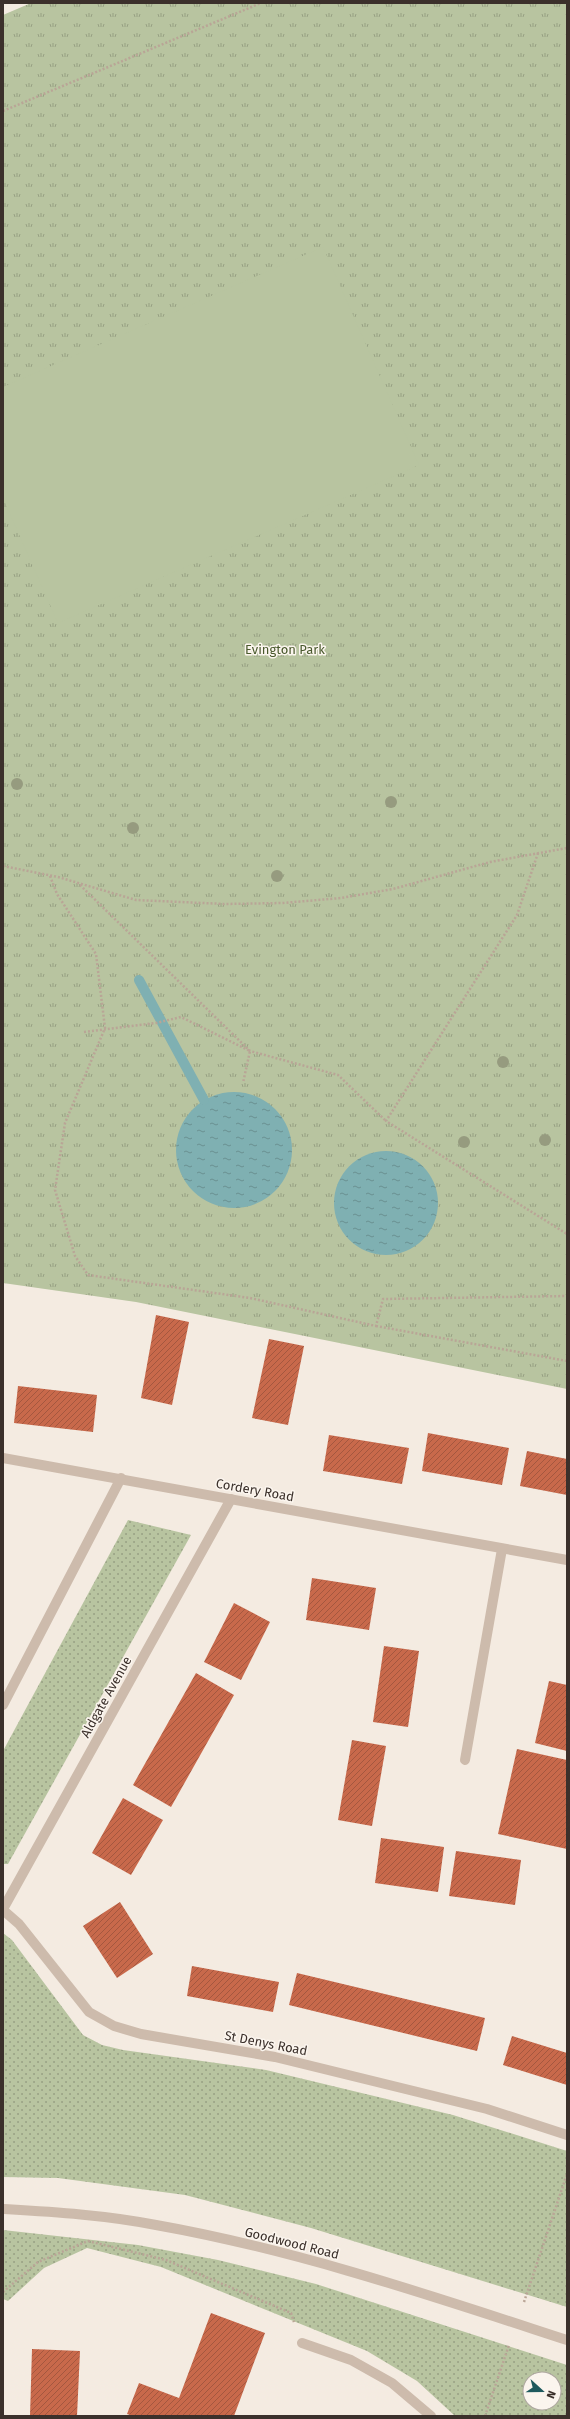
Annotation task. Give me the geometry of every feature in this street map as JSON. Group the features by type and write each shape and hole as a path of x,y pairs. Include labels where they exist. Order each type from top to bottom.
{"street":[{"name":"Cordery Road","path":"3,1458 121,1478 567,1560"},
{"path":"3,1705 121,1478"},
{"name":"Aldgate Avenue","path":"3,1910 231,1499"},
{"path":"465,1760 502,1549"},
{"name":"St Denys Road","path":"3,1910 19,1924 89,2012 114,2026 141,2034 275,2057 487,2109 567,2134"},
{"name":"Goodwood Road","path":"3,2209 93,2215 157,2225 291,2254 517,2323 567,2340"},
{"path":"302,2343 351,2360 392,2383 431,2416"}],"path":[{"path":"3,111 261,3"},
{"path":"3,866 50,876 136,900 225,904 282,903 341,898 393,889 490,862 567,848"},
{"path":"386,1121 517,915 538,853"},
{"path":"50,876 58,894 96,954 105,1028 65,1123 55,1190 75,1256 88,1275 250,1298 376,1326 567,1361"},
{"path":"79,884 250,1051"},
{"path":"84,1032 105,1028 156,1023 181,1017 250,1051 338,1075 386,1121 567,1234"},
{"path":"243,1083 250,1051"},
{"path":"376,1326 383,1299 567,1296"},
{"path":"485,2416 567,2174"},
{"path":"88,2241 93,2215"},
{"path":"3,2292 38,2262 88,2241 166,2260 291,2314 302,2343"}],"green space":[{"name":"Evington Park","path":"31,3 567,3 567,1389 136,1302 3,1283 3,15"},
{"path":"323,247 419,465 58,623 3,498 3,387"},
{"path":"128,1520 191,1535 8,1864 3,1864 3,1751"},
{"path":"3,1933 12,1940 83,2035 102,2045 123,2050 266,2070 453,2115 567,2151 567,2307 311,2228 185,2195 58,2178 3,2177"},
{"path":"3,2230 138,2245 218,2260 316,2284 567,2365 567,2416 455,2416 417,2381 367,2351 161,2267 87,2248 44,2268 8,2301 3,2299"}],"water":[{"path":"234,1092 256,1096 275,1109 288,1128 292,1150 288,1172 275,1191 256,1204 234,1208 212,1204 193,1191 180,1172 176,1150 180,1128 193,1109 212,1096"},
{"path":"386,1151 406,1155 423,1166 434,1183 438,1203 434,1223 423,1240 406,1251 386,1255 366,1251 349,1240 338,1223 334,1203 338,1183 349,1166 366,1155"}],"building":[{"path":"156,1315 189,1322 172,1405 141,1398"},
{"path":"269,1339 304,1346 288,1425 252,1418"},
{"path":"18,1386 97,1395 93,1432 14,1423"},
{"path":"428,1433 509,1448 502,1485 422,1471"},
{"path":"329,1435 409,1448 402,1484 323,1471"},
{"path":"527,1451 567,1459 567,1495 520,1486"},
{"path":"312,1578 376,1588 369,1630 306,1620"},
{"path":"234,1603 270,1622 241,1680 204,1662"},
{"path":"384,1646 419,1651 408,1727 373,1722"},
{"path":"196,1673 234,1695 171,1807 133,1785"},
{"path":"549,1681 567,1685 567,1751 535,1743"},
{"path":"352,1740 386,1746 372,1826 338,1820"},
{"path":"517,1749 567,1760 567,1849 498,1834"},
{"path":"123,1798 163,1820 131,1875 92,1853"},
{"path":"381,1838 444,1847 438,1892 375,1883"},
{"path":"456,1851 521,1860 515,1905 449,1896"},
{"path":"120,1902 153,1954 117,1978 83,1926"},
{"path":"192,1966 279,1982 273,2012 187,1996"},
{"path":"297,1973 485,2018 477,2051 289,2005"},
{"path":"512,2036 567,2053 567,2085 503,2065"},
{"path":"211,2313 265,2333 234,2416 133,2416 127,2414 139,2383 179,2398"},
{"path":"32,2349 80,2351 77,2416 30,2416"}],"waterway":[{"path":"139,980 204,1100"}]}
